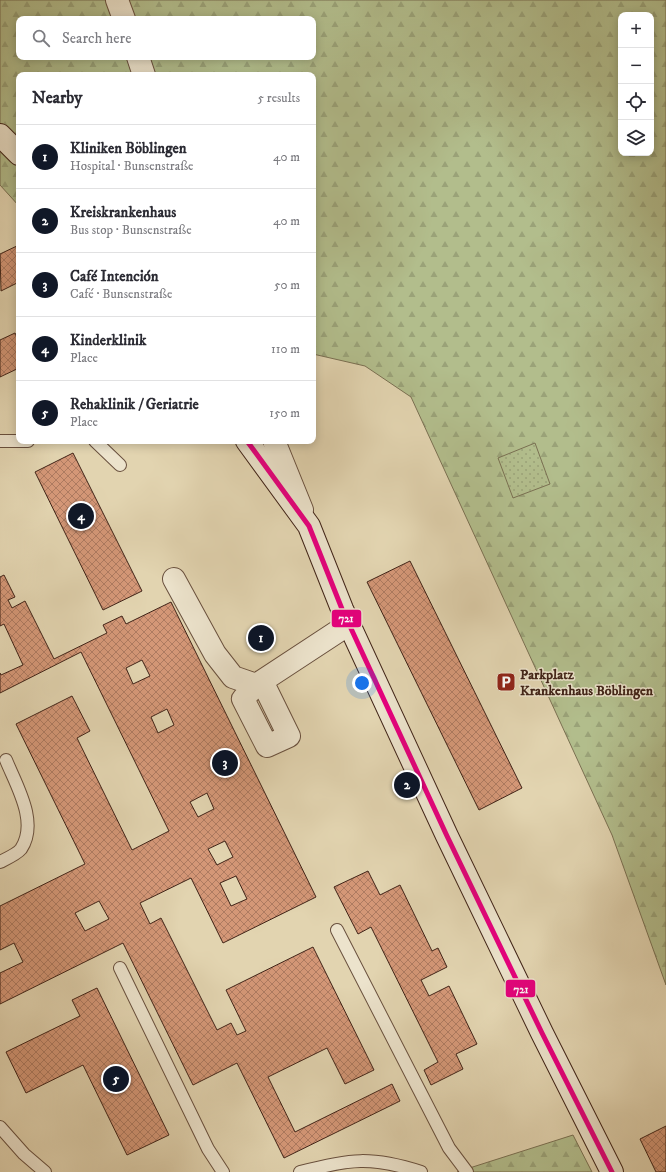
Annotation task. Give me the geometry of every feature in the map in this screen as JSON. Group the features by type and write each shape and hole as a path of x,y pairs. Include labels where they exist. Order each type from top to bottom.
{"street":[{"path":"117,0 123,16"},
{"path":"139,60 143,72"},
{"path":"0,134 16,151"},
{"path":"249,444 309,526"},
{"path":"275,444 336,597 539,1026 612,1172"},
{"path":"174,579 215,654 233,677 259,683 349,624"}],"lane":[{"path":"0,441 16,441"},
{"path":"98,444 120,465"},
{"path":"0,862 20,850 27,835 27,819 6,760"},
{"path":"337,930 449,1148 467,1172"},
{"path":"120,968 208,1149 223,1172"},
{"path":"0,1127 24,1154 45,1172"},
{"path":"300,1172 338,1162 366,1160 396,1164 421,1172"}],"green space":[{"path":"0,0 666,0 666,985 612,835 411,397 365,366 316,355 316,72 16,72 16,203 0,185"},
{"path":"535,443 550,484 513,498 498,458"},
{"path":"573,1135 592,1172 457,1172"}],"building":[{"path":"16,246 16,284 1,291 0,254"},
{"path":"15,333 16,335 16,369 0,377 0,340"},
{"path":"73,453 142,591 103,610 35,472"},
{"path":"410,561 522,788 479,810 367,582"},
{"path":"4,575 15,597 8,600 12,608 25,601 54,659 107,633 103,625 122,616 126,624 171,602 316,897 223,943 191,878 140,903 150,924 161,918 217,1030 231,1023 237,1035 246,1031 226,990 313,947 374,1070 345,1084 327,1048 268,1077 295,1132 392,1084 400,1101 284,1158 237,1063 193,1085 123,943 0,1004 0,973 23,962 14,943 0,950 0,906 85,864 16,724 72,696 90,731 77,738 132,850 169,831 81,652 0,693 0,673 1,675 23,665 4,624 0,626 0,577","holes":["142,660 150,676 133,684 126,668","167,709 174,725 158,733 151,717","207,793 214,809 198,817 190,802","225,841 233,857 217,865 208,849","236,876 247,899 231,906 220,883","99,901 109,919 85,931 75,913"]},
{"path":"368,871 380,895 400,885 432,951 438,948 447,967 421,980 429,996 449,986 477,1044 456,1054 463,1069 431,1085 424,1070 438,1062 371,927 358,934 334,887"},
{"path":"97,988 169,1135 127,1155 83,1065 26,1093 6,1052 80,1016 72,1000"},
{"path":"666,1126 666,1172 656,1172 640,1139"}],"transit line":[{"name":"721","path":"249,444 309,526 342,609 447,836 542,1033 612,1172"}],"place":[{"name":"Kinderklinik","path":"81,516"},
{"name":"Kliniken Böblingen","path":"261,638"},
{"name":"Parkplatz Krankenhaus Böblingen","path":"506,682"},
{"name":"Café Intención","path":"225,763"},
{"name":"Kreiskrankenhaus","path":"407,785"},
{"name":"Rehaklinik / Geriatrie","path":"116,1079"}]}
